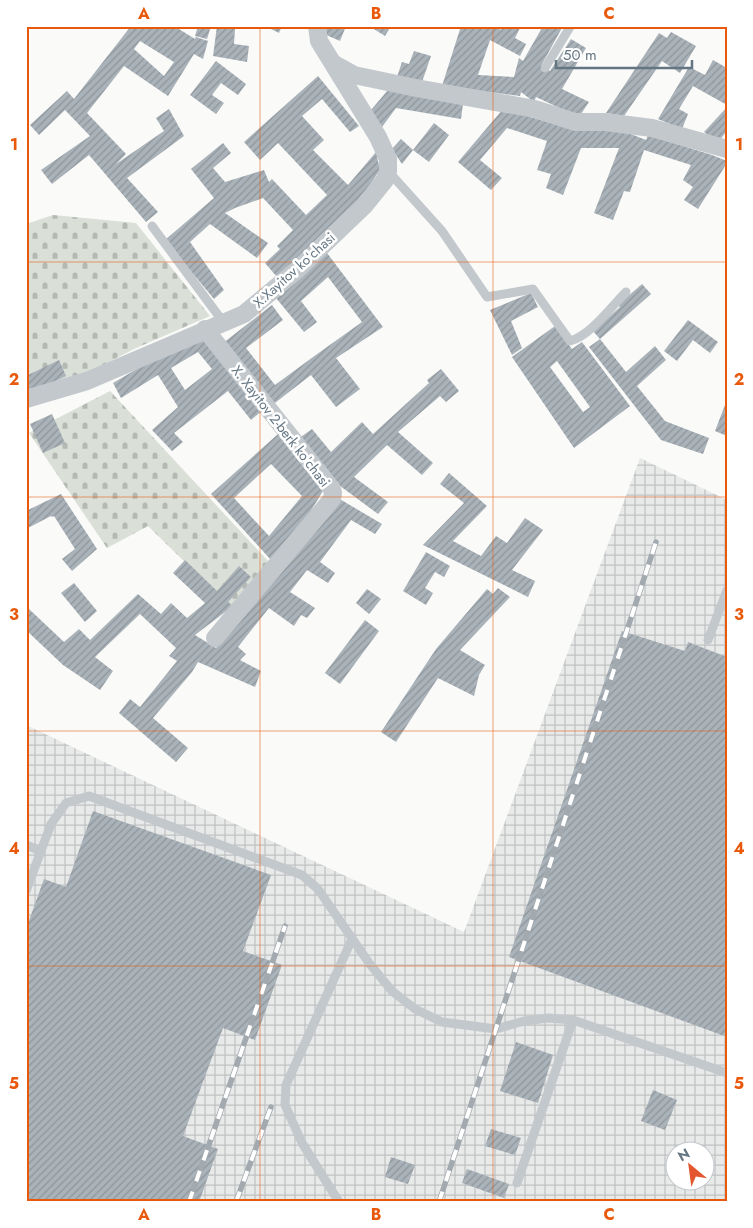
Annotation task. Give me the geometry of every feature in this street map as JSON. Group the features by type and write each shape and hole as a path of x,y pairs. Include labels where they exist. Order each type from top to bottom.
{"street":[{"path":"316,27 319,41 378,137 388,159 388,171"},
{"path":"334,64 354,75 416,88 525,103 535,109 574,122 605,122 652,128 724,144"},
{"name":"X.Xayitov koʻchasi","path":"26,399 87,381 244,314 297,270 364,206 384,180 388,171"},
{"name":"X. Xayitov 2-berk koʼchasi","path":"205,330 332,488 333,493 332,499 215,638"}],"lane":[{"path":"545,68 570,27"},
{"path":"388,171 442,231 487,297 533,289 570,341 578,339 626,292"},
{"path":"152,226 224,323"},
{"path":"708,640 727,590"},
{"path":"26,891 51,824 66,804 89,796 302,875 318,889 369,963 392,991 415,1009 442,1022 496,1029 524,1021 548,1018 574,1020 727,1073"},
{"path":"26,845 41,851"},
{"path":"339,1202 302,1143 285,1105 286,1085 352,939"},
{"path":"517,1183 574,1020"}],"shaded area":[{"path":"640,458 727,500 727,1202 26,1202 26,725 464,932"}],"green space":[{"path":"53,215 136,223 210,316 134,349 76,379 26,390 26,224"},
{"path":"110,391 269,562 233,609 148,526 107,548 29,433"}],"building":[{"path":"131,26 174,26 195,39 196,37 208,41 203,59 194,54 168,96 124,66 87,113 126,154 116,164 164,131 156,118 169,109 184,136 127,178 158,212 146,222 89,155 52,184 41,170 90,136 65,110 39,135 30,125 67,91 74,99","holes":["140,41 174,62 164,76 134,49"]},
{"path":"198,26 211,26 207,39 195,36"},
{"path":"217,26 238,26 235,29 234,44 249,46 247,62 213,56"},
{"path":"265,26 282,26 279,33"},
{"path":"327,26 346,26 340,41 324,34"},
{"path":"369,26 391,26 385,36"},
{"path":"461,26 495,26 501,30 503,26 521,26 515,38 526,44 520,56 490,40 478,75 514,77 519,58 523,61 543,26 563,26 541,66 550,71 571,39 586,48 562,89 589,102 579,117 536,97 534,102 521,92 520,96 442,86"},
{"path":"671,32 696,46 680,73 662,61 624,116 606,113 659,33 667,38"},
{"path":"414,51 431,56 422,82 397,77 402,62 409,64"},
{"path":"713,60 727,68 727,105 693,86 679,109 688,114 682,129 658,119 689,67 705,75"},
{"path":"216,61 246,84 238,95 221,83 212,95 224,103 216,114 190,95"},
{"path":"318,76 359,126 350,132 322,99 302,116 324,140 313,150 348,185 376,152 380,170 361,198 277,277 265,263 280,249 277,246 293,230 263,198 225,213 268,243 257,258 210,224 190,242 224,290 214,299 165,240 214,198 191,169 223,143 231,153 213,168 225,182 264,170 269,182 272,179 306,215 327,195 278,143 260,160 244,142"},
{"path":"388,90 463,104 461,119 396,108 382,127 371,110"},
{"path":"727,107 727,131 718,142 704,132"},
{"path":"503,109 572,129 623,131 646,140 648,135 712,155 727,161 727,163 698,209 684,200 693,187 683,180 691,165 644,150 630,192 624,191 613,220 594,213 619,148 581,148 563,195 546,188 551,174 537,170 547,141 507,128 480,160 502,178 491,190 458,162"},
{"path":"434,123 449,135 429,162 413,150"},
{"path":"401,139 413,150 402,164 392,149"},
{"path":"327,253 383,327 336,358 360,389 336,407 311,375 271,406 223,343 272,305 283,320 246,348 275,385 362,322 328,277 301,301 317,322 304,332 276,298"},
{"path":"642,284 651,294 600,339 593,331"},
{"path":"531,293 538,307 511,321 522,348 512,355 490,310"},
{"path":"688,320 718,342 710,353 693,340 677,361 664,351"},
{"path":"555,326 572,349 582,342 630,406 574,448 512,357","holes":["557,361 590,407 583,412 550,367"]},
{"path":"204,337 263,410 251,420 228,391 174,433 183,442 172,451 152,430 178,407 158,375 121,398 113,383 183,342","holes":["198,352 212,369 185,390 171,368"]},
{"path":"600,339 626,372 655,346 666,360 637,386 665,421 709,438 703,454 661,440 589,347"},
{"path":"59,360 66,376 26,395 26,376"},
{"path":"441,369 459,391 446,402 440,396 398,432 433,463 422,475 387,445 354,477 388,502 378,514 328,477 298,439 312,429 331,452 362,422 373,434 429,383 427,380"},
{"path":"725,405 727,405 727,436 715,431"},
{"path":"52,414 65,443 43,453 30,424"},
{"path":"278,434 326,486 301,527 271,560 211,494","holes":["271,464 302,496 269,536 234,498"]},
{"path":"449,473 487,506 453,541 481,556 496,536 507,543 525,518 543,530 512,570 535,581 528,597 423,545 464,503 440,484"},
{"path":"61,494 97,549 72,571 62,559 75,549 54,516 26,529 26,511"},
{"path":"338,498 382,524 375,534 351,520 320,562 335,573 328,583 307,570 290,592 315,608 307,618 301,615 294,626 269,608 238,647 246,654 240,660 261,671 255,687 198,662 192,672 153,718 188,748 176,762 119,713 130,699 140,707 177,661 169,656 176,648 140,614 95,657 113,671 100,690 63,665 26,630 26,612 29,609 64,642 79,629 90,640 138,594 161,614 171,603 187,618 205,603 173,573 185,560 217,591 239,566 251,577 228,602 233,606 195,635 216,648 262,588"},
{"path":"426,552 450,566 444,577 435,572 425,588 433,593 426,605 403,591"},
{"path":"74,583 97,611 85,622 61,593"},
{"path":"498,588 510,597 460,650 485,665 479,675 474,696 438,678 396,742 381,732 436,649 487,589 493,594"},
{"path":"367,589 381,599 369,614 356,603"},
{"path":"365,620 379,631 340,684 325,673"},
{"path":"622,631 685,651 688,642 727,657 727,1037 509,957"},
{"path":"93,811 271,875 243,951 282,965 255,1040 223,1028 183,1136 218,1149 199,1202 26,1202 26,929 44,879 66,887"},
{"path":"516,1042 553,1055 538,1103 500,1091"},
{"path":"653,1090 677,1100 665,1130 641,1121"},
{"path":"491,1129 521,1138 515,1155 485,1146"},
{"path":"391,1157 415,1165 408,1184 385,1177"},
{"path":"467,1169 509,1184 504,1198 462,1183"}],"railway":[{"path":"439,1202 656,542"},
{"path":"189,1202 285,926"},
{"path":"236,1202 271,1107"}]}
